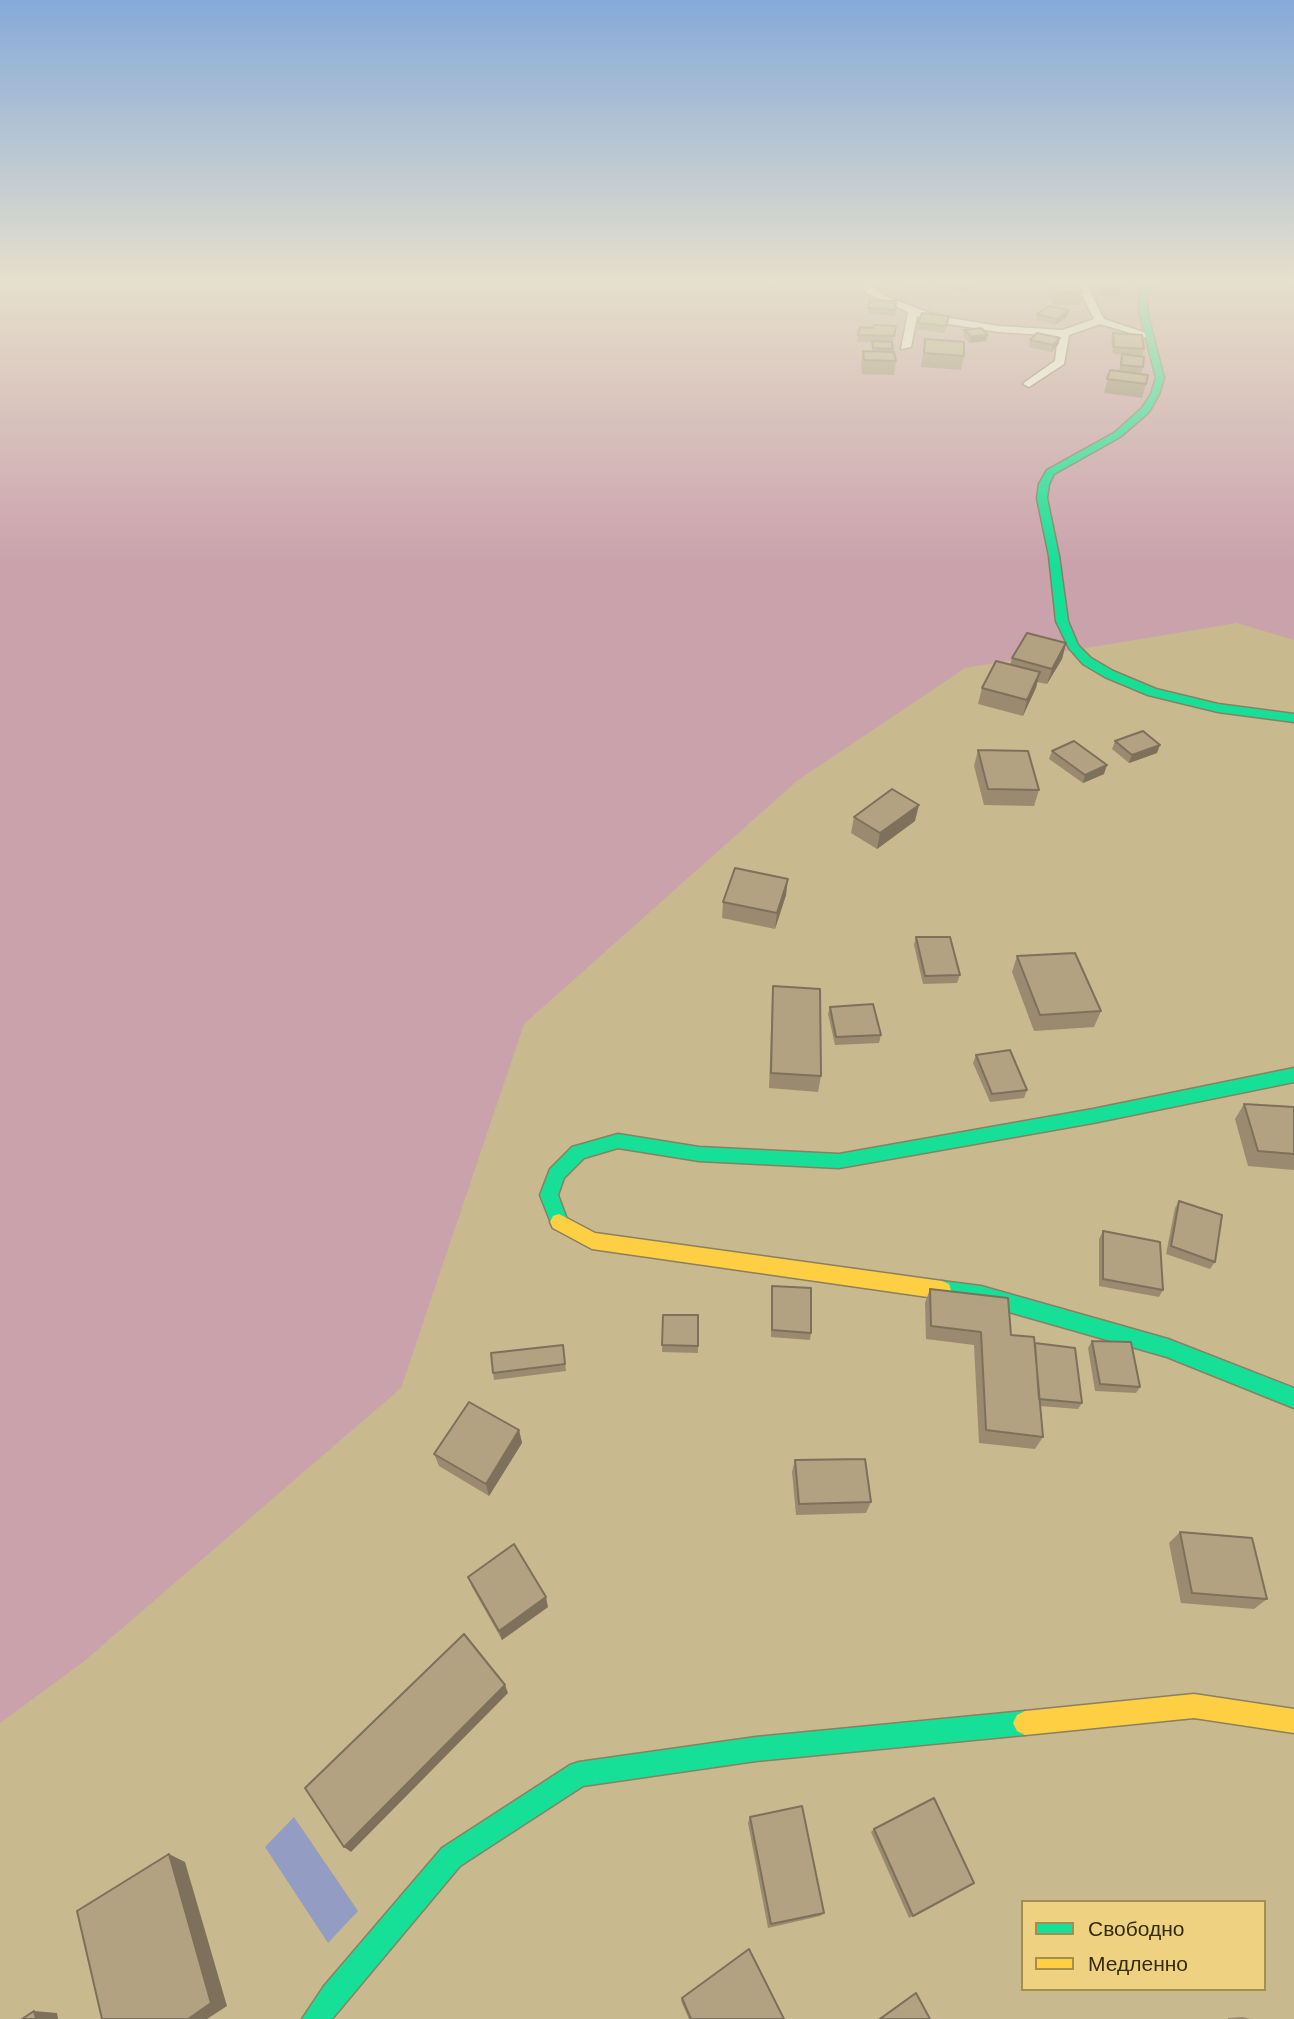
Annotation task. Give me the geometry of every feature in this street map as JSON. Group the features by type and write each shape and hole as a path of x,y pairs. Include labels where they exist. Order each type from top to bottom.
{"street":[{"path":"1159,375 1155,394 1146,410 1117,435 1050,472 1044,484 1042,498 1054,556 1062,621 1073,646 1087,661 1109,674 1153,692 1218,708 1294,718"},
{"path":"1294,1075 1093,1116 839,1161 699,1154 618,1141 578,1152 556,1174 549,1195 556,1220 592,1241 981,1295 1168,1348 1294,1398"},
{"path":"316,2019 451,1857 579,1774 755,1749 1194,1706 1294,1721"}],"lane":[{"path":"1029,384 1041,375"}],"shaded area":[{"path":"0,375 1294,375 1294,640 1237,623 965,668 798,780 524,1024 401,1388 83,1662 0,1723"}],"water":[{"path":"294,1817 358,1911 328,1943 265,1847"}],"building":[{"path":"1108,375 1148,375 1146,384 1107,379"},
{"path":"1027,633 1066,643 1052,669 1012,658"},
{"path":"996,661 1040,672 1027,700 982,688"},
{"path":"1143,731 1160,745 1132,755 1115,741"},
{"path":"1074,741 1107,765 1085,775 1052,751"},
{"path":"978,750 1028,751 1039,790 988,789"},
{"path":"892,789 919,805 880,833 854,817"},
{"path":"735,868 788,879 777,913 723,902"},
{"path":"916,937 950,937 960,975 925,976"},
{"path":"1075,953 1101,1011 1040,1015 1017,956"},
{"path":"773,986 820,989 821,1076 771,1073"},
{"path":"873,1004 881,1035 836,1037 830,1007"},
{"path":"1010,1050 1027,1090 992,1094 976,1055"},
{"path":"1244,1104 1294,1107 1294,1154 1258,1151"},
{"path":"1179,1201 1222,1215 1215,1262 1171,1246"},
{"path":"1103,1231 1160,1242 1163,1290 1103,1279"},
{"path":"772,1286 811,1288 811,1333 772,1330"},
{"path":"930,1289 1008,1298 1011,1335 1034,1337 1043,1437 986,1430 981,1332 931,1326"},
{"path":"663,1315 698,1315 698,1346 662,1345"},
{"path":"1092,1341 1131,1342 1140,1387 1100,1384"},
{"path":"1035,1343 1075,1348 1082,1403 1039,1399"},
{"path":"563,1345 565,1364 493,1373 491,1353"},
{"path":"469,1402 519,1430 486,1484 434,1454"},
{"path":"865,1459 871,1502 799,1504 795,1460"},
{"path":"1180,1532 1252,1538 1267,1599 1192,1593"},
{"path":"514,1544 546,1597 499,1631 468,1577"},
{"path":"464,1634 505,1685 344,1847 305,1788"},
{"path":"934,1798 974,1883 913,1916 874,1829"},
{"path":"802,1806 824,1913 771,1924 750,1817"},
{"path":"169,1854 211,2003 188,2019 102,2019 77,1911"},
{"path":"749,1949 784,2019 691,2019 682,1998"},
{"path":"916,1993 930,2019 880,2019"},
{"path":"34,2011 36,2019 22,2019"}],"traffic: fast":[{"path":"1159,375 1155,394 1146,410 1117,435 1050,472 1044,484 1042,498 1054,556 1062,621 1073,646 1087,661 1109,674 1152,692 1218,708 1294,718"},
{"path":"559,1222 549,1195 556,1174 578,1152 618,1141 699,1154 839,1161 1093,1116 1294,1075"},
{"path":"942,1290 981,1295 1168,1348 1294,1398"},
{"path":"316,2019 333,1995 451,1857 579,1774 756,1749 1025,1723"}],"traffic: slow":[{"path":"559,1222 592,1241 942,1290"},
{"path":"1025,1723 1194,1706 1294,1721"}]}
